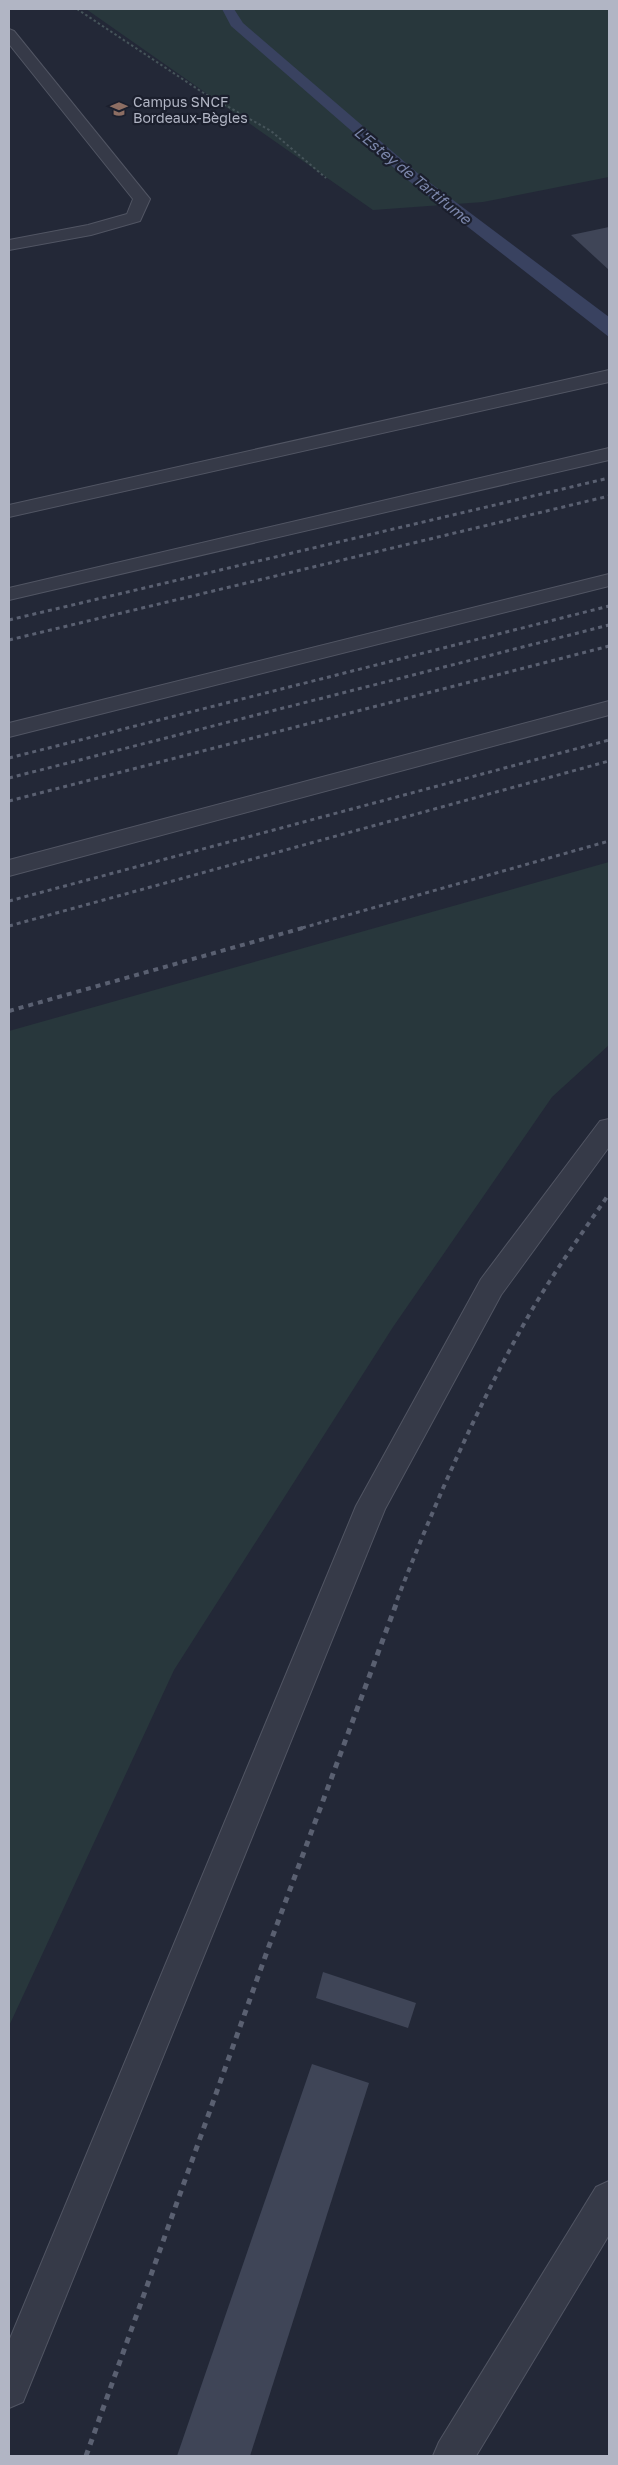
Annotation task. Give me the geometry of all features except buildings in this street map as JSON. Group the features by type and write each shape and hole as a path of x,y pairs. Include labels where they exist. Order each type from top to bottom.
{"lane":[{"path":"9,34 142,199 134,218 91,230 9,245"},
{"path":"9,511 609,376"},
{"path":"9,594 609,454"},
{"path":"9,730 609,580"},
{"path":"9,868 609,708"},
{"path":"9,2388 371,1506 491,1286 609,1128"},
{"path":"454,2456 609,2200"}],"path":[{"path":"77,9 202,92 270,131 326,178"}],"shaded area":[{"path":"86,9 609,9 609,177 483,202 373,210"},
{"path":"609,862 609,1045 552,1097 393,1327 174,1670 9,2026 9,1031"}],"water":[{"name":"L'Estey de Tartifume","path":"222,9 234,9 243,23 421,176 609,317 609,337 409,181 231,26"}],"railway":[{"path":"9,620 609,478"},
{"path":"9,640 609,496"},
{"path":"9,758 609,606"},
{"path":"9,778 609,625"},
{"path":"9,801 609,646"},
{"path":"9,901 609,740"},
{"path":"9,926 609,761"},
{"path":"302,928 609,841"},
{"path":"9,1011 306,927"},
{"path":"397,1600 454,1464 502,1364 563,1261 609,1194"},
{"path":"86,2456 269,1946 398,1599"}],"place":[{"name":"Campus SNCF Bordeaux-Bègles","path":"119,109"}]}
